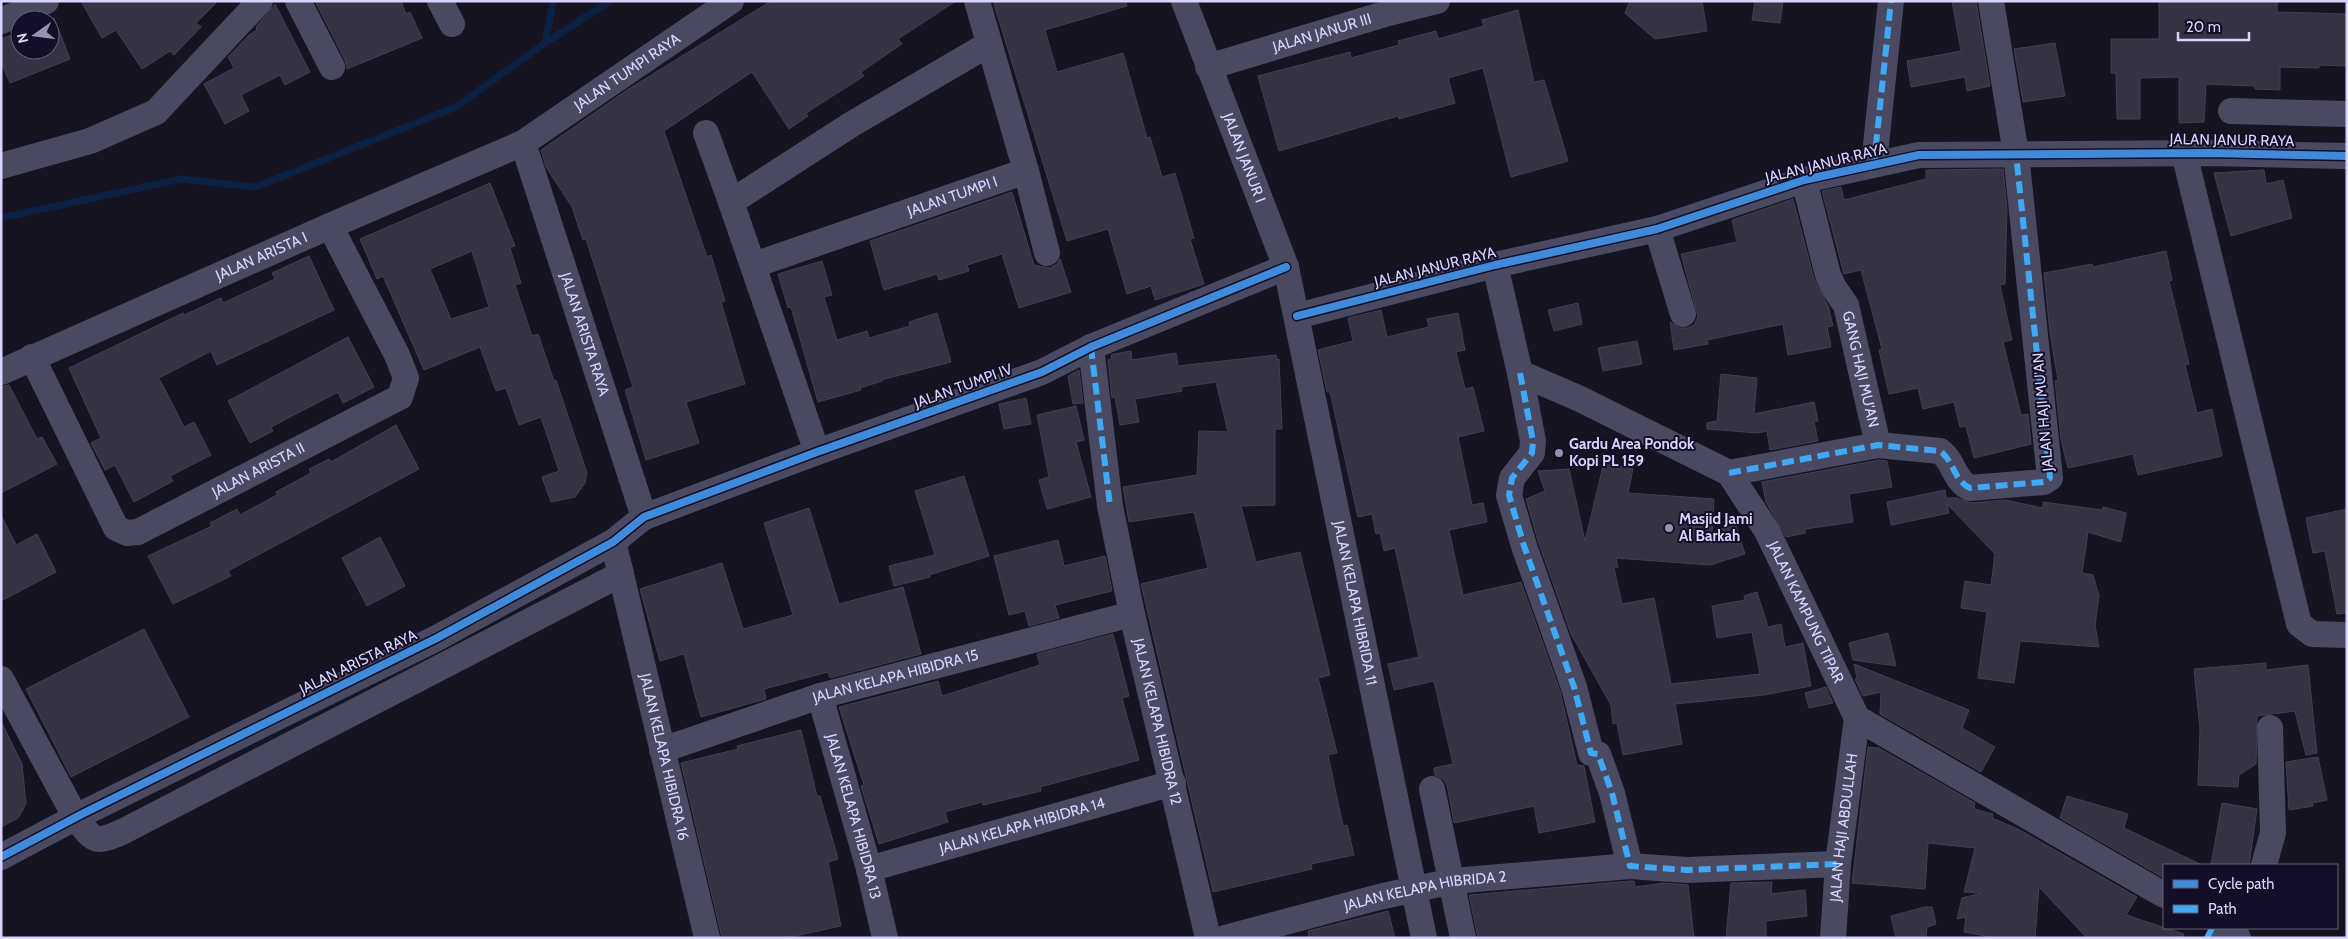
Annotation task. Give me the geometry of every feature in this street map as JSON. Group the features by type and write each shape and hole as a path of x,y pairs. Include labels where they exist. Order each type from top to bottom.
{"street":[{"path":"1,21 46,1"},
{"path":"1,166 90,141 156,112 260,1"},
{"path":"298,1 332,67"},
{"name":"JALAN TUMPI RAYA","path":"522,143 731,1"},
{"path":"976,1 1026,171 1047,253"},
{"name":"JALAN JANUR I","path":"1184,1 1286,267 1297,316"},
{"name":"JALAN JANUR III","path":"1208,67 1383,8 1437,1"},
{"path":"1874,164 1891,1"},
{"path":"1991,1 2016,154"},
{"path":"731,202 852,124 989,44"},
{"name":"JALAN JANUR RAYA","path":"2231,111 2347,114"},
{"path":"706,133 754,265 817,452"},
{"name":"JALAN ARISTA I","path":"1,372 522,143"},
{"name":"JALAN ARISTA RAYA","path":"1,857 437,638 613,542 644,517 522,143"},
{"path":"2184,153 2299,624 2312,634 2347,635"},
{"name":"JALAN JANUR RAYA","path":"1297,316 1495,266 1657,229 1804,180 1919,155 2184,153 2347,156"},
{"name":"JALAN HAJI MU'AN","path":"1878,446 1940,451 1946,455 1960,481 1970,488 2044,482 2050,478 2016,154"},
{"name":"JALAN TUMPI I","path":"754,265 1026,171"},
{"name":"GANG HAJI MU'AN","path":"1804,180 1828,275 1834,288 1846,305 1878,446"},
{"name":"JALAN ARISTA II","path":"32,357 116,528 127,533 138,532 400,396 406,378 397,355 330,226"},
{"path":"1657,229 1683,314"},
{"path":"1495,266 1520,373 1533,441 1532,454 1512,478 1509,495 1524,546 1574,687 1591,753 1598,754 1612,793 1630,866"},
{"name":"JALAN TUMPI IV","path":"644,517 817,452 1042,372 1091,347 1286,267"},
{"name":"JALAN KELAPA HIBRIDA 11","path":"1297,316 1424,938"},
{"name":"JALAN KELAPA HIBIDRA 12","path":"1091,347 1110,506 1132,614 1208,938"},
{"path":"1520,373 1578,398 1729,473 1878,446"},
{"name":"JALAN KAMPUNG TIPAR","path":"1729,473 1767,531 1857,718"},
{"path":"1,679 76,818 91,837 96,840 122,832 621,574 613,542"},
{"name":"JALAN KELAPA HIBIDRA 16","path":"621,574 707,938"},
{"name":"JALAN KELAPA HIBIDRA 15","path":"662,750 820,696 1132,614"},
{"name":"JALAN KELAPA HIBIDRA 13","path":"820,696 869,869 885,938"},
{"path":"1857,718 2163,894"},
{"name":"JALAN HAJI ABDULLAH","path":"1833,938 1838,864 1857,718"},
{"path":"2264,864 2273,833 2270,728"},
{"name":"JALAN KELAPA HIBIDRA 14","path":"869,869 1173,783"},
{"path":"1432,789 1453,882 1463,938"},
{"name":"JALAN KELAPA HIBRIDA 2","path":"1225,938 1415,888 1453,882 1630,866 1687,870 1838,864"},
{"path":"2223,929 2238,938"}],"building":[{"path":"81,1 218,1 196,23 201,27 174,55 170,51 142,69 116,30 102,38"},
{"path":"315,1 401,1 406,14 410,12 422,38 347,69 345,60"},
{"path":"771,1 956,1 898,39 902,44 861,72 864,76 806,113 808,116 789,129 752,72 664,131 707,257 711,255 725,301 721,302 745,384 686,402 699,443 646,460 625,390 633,387 586,239 583,240 572,207 546,167 541,150 627,90"},
{"path":"993,1 1126,1 1127,6 1045,30 1057,72 1123,53 1147,138 1150,137 1162,177 1175,173 1194,238 1190,239 1204,284 1155,300 1151,286 1127,294 1108,229 1067,241"},
{"path":"1630,1 1702,1 1707,31 1655,39 1625,13"},
{"path":"1755,1 1783,1 1780,23 1752,20"},
{"path":"1952,1 1976,1 1990,86 1967,91 1965,77 1911,87 1907,61 1961,51"},
{"path":"2277,1 2277,12 2347,14 2347,66 2319,65 2319,68 2280,67 2280,90 2255,89 2255,86 2206,84 2204,122 2179,123 2179,77 2140,78 2140,119 2117,119 2116,73 2111,73 2111,39 2159,39 2159,2"},
{"path":"275,4 310,72 285,85 280,75 241,95 249,111 225,124 204,84 234,68 228,57 249,35 257,30 256,27"},
{"path":"1518,10 1534,82 1544,80 1568,161 1511,177 1483,68 1448,78 1455,103 1399,119 1398,116 1279,151 1258,76 1350,52 1351,58 1399,45 1398,41 1436,31 1438,39 1484,26 1482,20"},
{"path":"60,33 70,59 10,83 1,62 1,39 10,36 10,60 60,60"},
{"path":"2055,43 2065,96 2023,102 2014,49"},
{"path":"2003,169 2007,209 2005,284 2000,285 2012,340 2003,342 2021,415 2028,414 2031,444 1974,458 1966,426 1960,427 1954,402 1923,409 1918,388 1889,394 1879,350 1882,349 1861,270 1844,274 1822,191 1841,187 1844,200 1926,179 1926,170"},
{"path":"2264,170 2266,184 2283,180 2292,218 2231,236 2214,173"},
{"path":"490,183 515,246 510,248 521,283 515,285 532,336 538,334 554,381 556,380 587,473 585,483 575,497 551,502 542,477 559,471 541,417 519,425 506,388 496,391 480,347 424,370 383,276 377,279 360,239","holes":["472,251 489,307 451,319 430,269"]},
{"path":"1012,192 1034,265 1050,268 1057,264 1060,259 1071,292 1019,308 1002,254 967,265 969,271 939,280 937,274 884,290 870,241"},
{"path":"1793,199 1814,279 1828,306 1833,326 1827,327 1831,347 1788,355 1783,324 1707,340 1708,344 1674,350 1670,322 1679,328 1687,328 1694,325 1698,317 1681,254 1737,242 1732,220"},
{"path":"2166,251 2172,280 2169,281 2189,364 2185,365 2197,413 2212,409 2222,456 2138,475 2133,454 2068,468 2061,439 2055,381 2058,380 2050,333 2044,273 2092,264 2093,267"},
{"path":"309,256 334,310 217,365 211,351 159,378 184,427 194,422 211,455 170,476 173,481 134,502 115,465 105,470 91,443 101,438 69,368 183,313 184,315 221,298 223,303 275,279 272,273"},
{"path":"822,261 832,295 824,297 837,340 867,331 869,338 910,326 909,322 937,313 951,362 881,380 860,388 861,390 818,402 791,307 788,308 778,274"},
{"path":"1578,303 1582,324 1554,331 1548,310"},
{"path":"1381,310 1387,337 1429,327 1427,319 1458,313 1465,350 1456,352 1465,389 1473,387 1484,431 1458,437 1472,505 1483,503 1487,522 1449,530 1463,595 1521,582 1560,691 1577,765 1584,766 1595,822 1539,833 1534,806 1454,823 1447,785 1443,779 1435,775 1434,768 1453,764 1434,681 1394,690 1388,664 1419,657 1395,548 1384,551 1380,533 1376,534 1372,514 1358,517 1330,392 1327,392 1318,350 1353,341 1348,318"},
{"path":"348,337 374,387 343,403 338,392 271,427 273,431 250,443 228,401"},
{"path":"1637,341 1642,364 1603,371 1598,348"},
{"path":"1131,351 1132,360 1176,353 1178,366 1276,355 1277,360 1279,359 1282,429 1275,429 1275,505 1241,506 1256,562 1300,552 1330,675 1318,678 1337,753 1328,755 1343,826 1347,825 1354,855 1311,864 1312,869 1213,892 1141,584 1208,568 1194,512 1129,522 1123,487 1197,475 1199,431 1228,432 1216,382 1181,387 1182,391 1135,399 1139,422 1120,425 1115,397 1112,398 1108,360 1112,359 1111,355"},
{"path":"1079,370 1083,403 1073,404 1068,376"},
{"path":"1721,374 1757,378 1754,414 1814,402 1818,421 1814,422 1818,441 1770,450 1767,431 1758,433 1707,429 1707,423 1717,421"},
{"path":"9,385 37,439 42,437 57,464 1,493 1,387"},
{"path":"1026,398 1031,424 1004,429 999,404"},
{"path":"1076,406 1084,440 1076,442 1091,497 1047,509 1039,480 1049,477 1037,415"},
{"path":"396,425 419,469 228,571 231,576 173,604 148,556 212,526 210,523 237,509 240,515 277,495 276,492 311,473 309,469 329,459 331,462"},
{"path":"1879,460 1887,461 1892,487 1849,494 1853,522 1805,529 1805,533 1786,537 1766,502 1762,482"},
{"path":"1604,462 1633,469 1628,493 1714,499 1712,533 1735,523 1745,554 1710,565 1616,558 1618,567 1614,568 1622,604 1654,598 1671,684 1760,674 1752,632 1717,638 1712,606 1745,600 1744,596 1757,592 1768,627 1781,624 1785,647 1803,643 1811,686 1764,695 1675,704 1682,744 1623,755 1617,723 1613,724 1611,705 1571,634 1538,541 1526,499 1545,491 1538,471 1569,469 1585,541"},
{"path":"964,476 989,556 929,575 930,577 894,586 889,566 935,555 915,491"},
{"path":"1945,490 1946,498 1957,498 1971,503 2005,500 2043,508 2043,502 2102,510 2103,507 2126,513 2121,542 2088,532 2082,573 2093,575 2099,596 2095,625 2099,647 2020,641 2014,683 1978,678 1987,612 1961,608 1965,581 1991,585 1995,554 1947,504 1949,513 1891,525 1887,502"},
{"path":"809,508 839,604 903,587 921,654 830,678 828,672 764,689 766,699 701,717 684,654 660,661 640,589 722,563 743,629 793,615 764,523"},
{"path":"2347,509 2347,613 2337,614 2325,551 2313,553 2306,518"},
{"path":"1,515 16,545 37,534 56,572 1,601"},
{"path":"380,537 405,586 367,606 342,558"},
{"path":"1058,540 1064,566 1105,556 1112,591 1055,605 1059,618 1029,626 1025,611 1009,615 994,556"},
{"path":"144,629 189,717 71,777 26,689"},
{"path":"1888,633 1896,666 1853,660 1849,643"},
{"path":"1113,634 1129,696 1122,698 1139,760 1040,787 1041,791 983,805 982,802 945,812 948,822 879,844 861,786 864,785 839,707 938,681 942,696 1040,665 1037,654"},
{"path":"2266,663 2266,670 2308,665 2317,753 2306,755 2295,711 2257,716 2256,764 2239,775 2238,787 2198,785 2200,730 2194,669"},
{"path":"1854,664 1969,710 1962,728 1995,747 1981,772 1880,714 1881,692 1863,696 1855,679 1857,678"},
{"path":"1826,687 1833,703 1809,708 1805,693"},
{"path":"1,721 22,764 26,804 18,818 1,827"},
{"path":"801,730 817,796 820,796 838,859 828,862 841,926 786,938 722,938 681,763 738,749 737,746"},
{"path":"1868,747 1877,747 1975,803 1974,809 1993,814 1992,818 2020,830 2137,897 2126,915 2163,927 2163,929 2184,934 2183,938 2087,938 2039,887 2035,938 1996,938 1964,932 1966,917 1957,919 1962,898 1982,893 1964,892 1975,848 1928,843 1925,889 1852,883"},
{"path":"2318,757 2327,800 2312,803 2313,806 2289,810 2286,762"},
{"path":"2067,796 2128,814 2124,828 2200,864 2163,864 2163,877 2060,818"},
{"path":"2222,803 2257,809 2249,864 2211,864"},
{"path":"1634,881 1635,887 1664,883 1688,885 1694,938 1478,938 1469,895"},
{"path":"1772,882 1771,894 1805,890 1807,916 1766,921 1766,938 1726,938 1731,883"},
{"path":"1925,907 1932,907 1936,924 1927,927 1926,938 1896,938 1891,916"},
{"path":"1388,911 1395,938 1309,938 1308,931"}],"waterway":[{"path":"1,218 181,179 256,187 456,107 545,43 553,1"},
{"path":"545,43 610,1"}],"marked path":[{"path":"1874,164 1891,1"},
{"path":"1729,473 1878,445 1940,451 1945,455 1961,481 1970,488 2044,482 2050,478 2016,154"},
{"path":"1091,347 1110,506"},
{"path":"1520,373 1533,441 1532,453 1512,478 1509,495 1524,546 1574,687 1591,753 1598,754 1612,793 1630,866 1687,870 1838,864"},
{"path":"2207,938 2212,929"}],"cycle path":[{"path":"1297,316 1495,265 1657,229 1804,180 1919,155 2210,153 2347,156"},
{"path":"1,857 82,814 437,638 613,542 644,517 817,452 1042,372 1091,347 1286,267"}],"place":[{"name":"Gardu Area Pondok Kopi PL 159","path":"1559,453"},
{"name":"Masjid Jami Al Barkah","path":"1669,528"}]}
